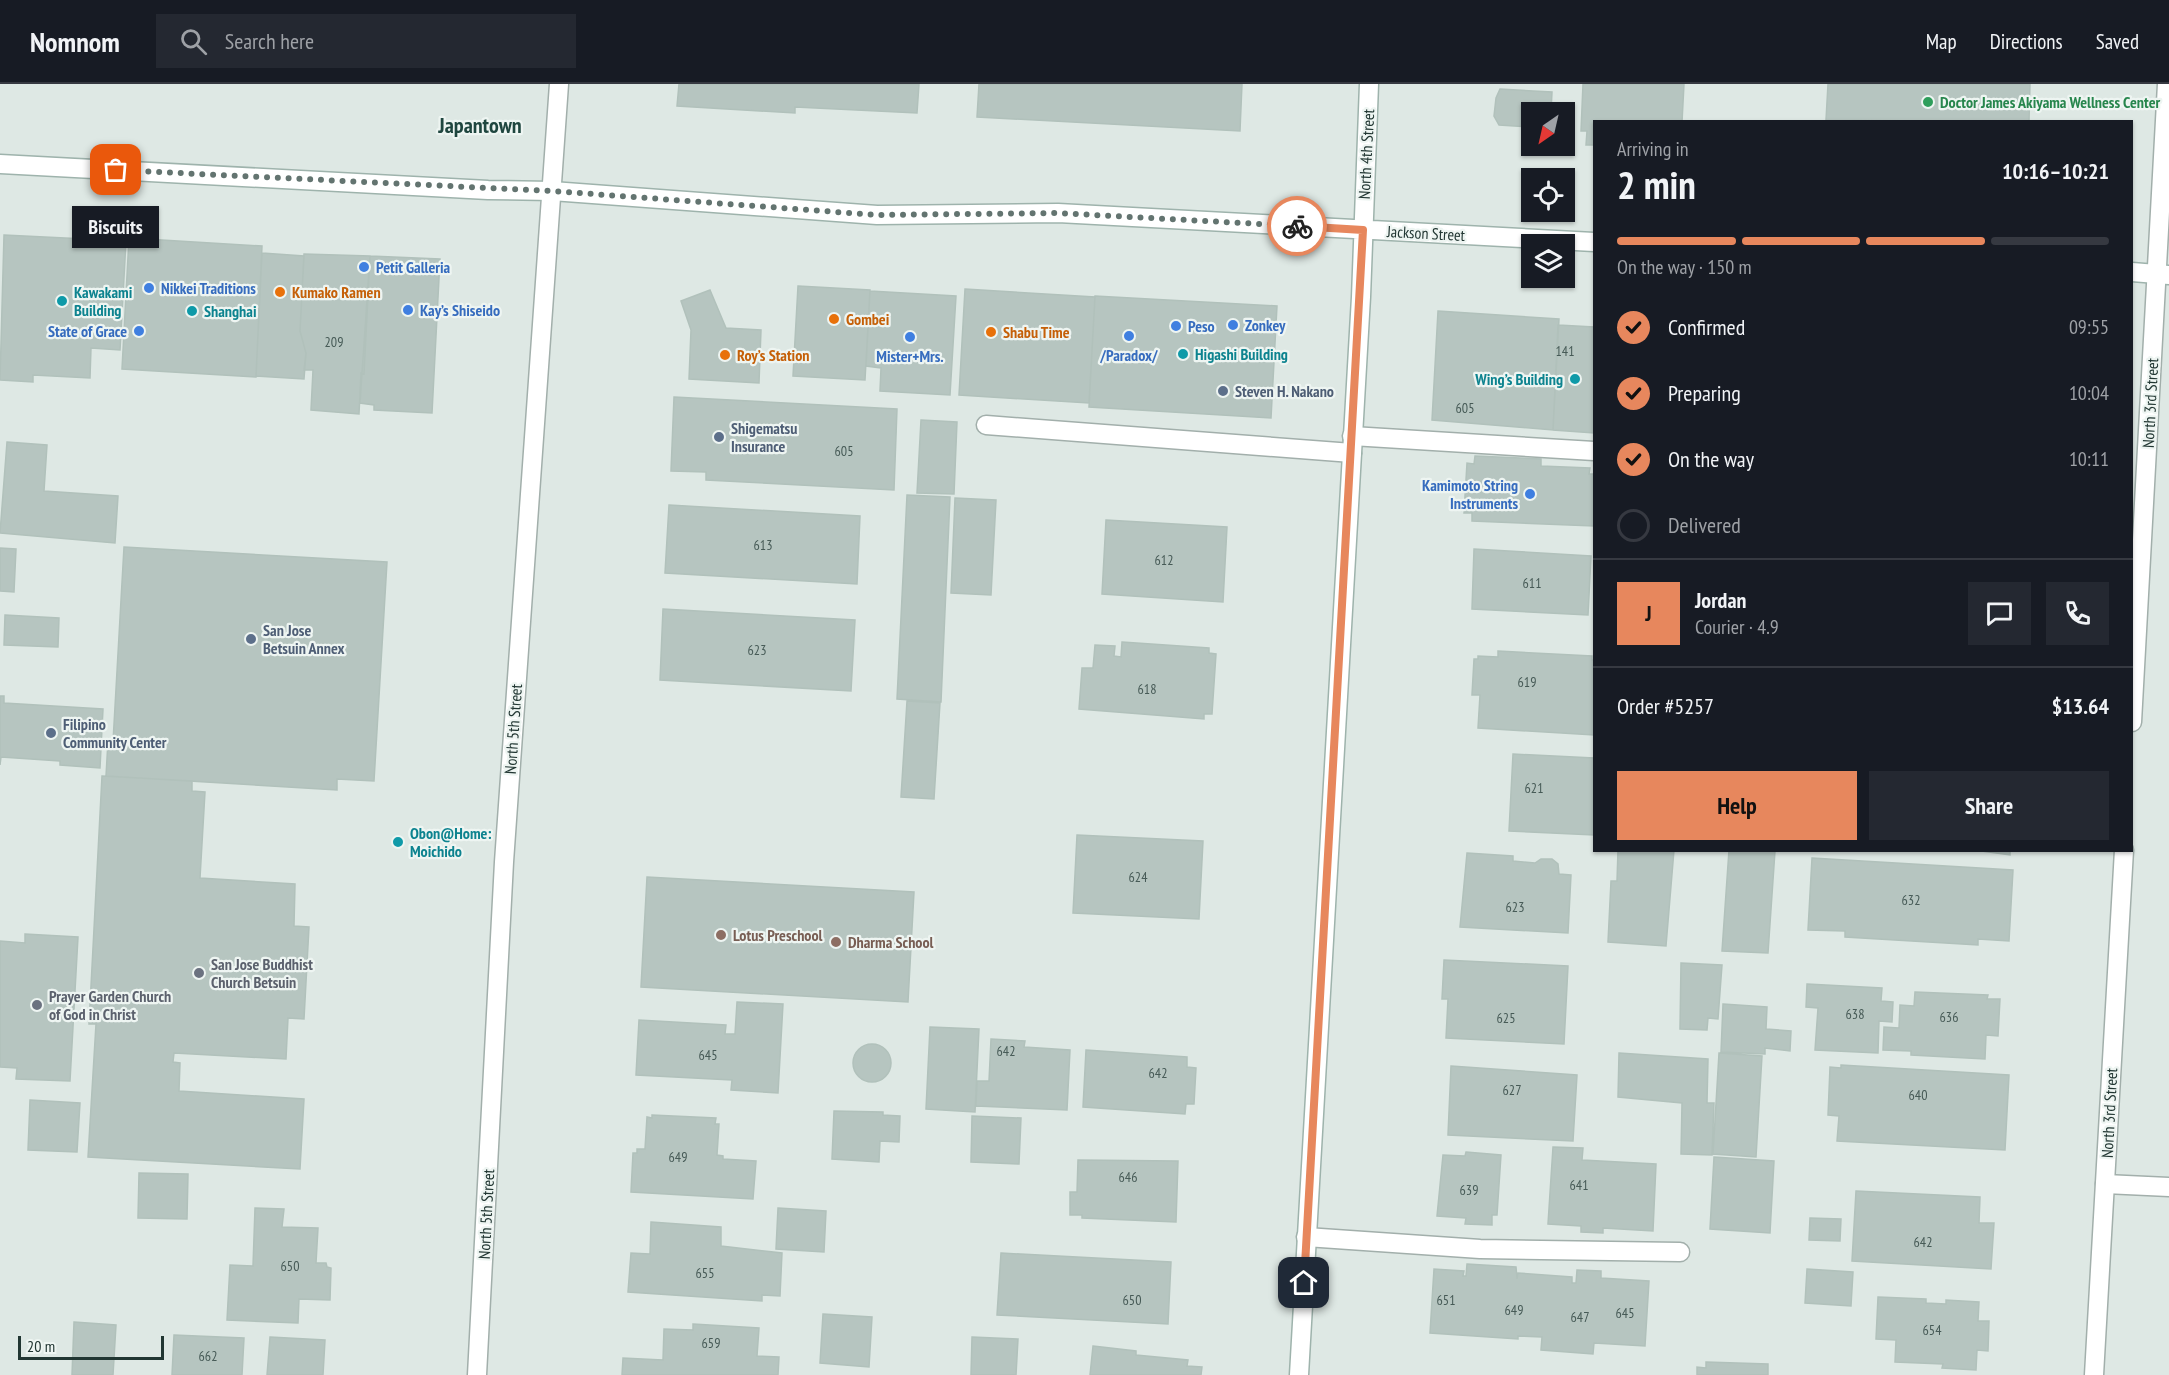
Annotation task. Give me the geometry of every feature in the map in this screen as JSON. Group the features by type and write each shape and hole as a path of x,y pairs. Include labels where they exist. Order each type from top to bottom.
{"street":[{"name":"North 5th Street","path":"477,1375 504,862 559,84"},
{"name":"North 4th Street","path":"1299,1375 1352,445 1369,84"},
{"name":"North 3rd Street","path":"2133,708 2163,274 2167,84"},
{"name":"Jackson Street","path":"0,164 488,190 552,191 877,215 1058,213 1593,242"},
{"path":"2133,273 2163,274"},
{"path":"986,425 1352,445 1593,451"},
{"name":"North 3rd Street","path":"2094,1375 2124,852"},
{"path":"2105,1184 2169,1187"},
{"path":"1306,1237 1480,1249 1680,1252"}],"building":[{"path":"679,84 919,84 917,113 795,107 795,113 677,106"},
{"path":"979,84 1242,84 1240,131 977,117"},
{"path":"1583,84 1684,84 1682,120 1593,120 1593,145 1586,145 1587,131 1581,131"},
{"name":"Doctor James Akiyama Wellness Center","path":"1828,84 2030,84 2029,120 1826,120"},
{"path":"1500,89 1552,92 1552,102 1521,102 1521,126 1499,125 1494,116 1496,98"},
{"name":"Kawakami Building","path":"4,235 126,241 120,350 91,348 90,378 33,375 33,382 0,380"},
{"name":"Shanghai","path":"129,238 262,246 256,377 122,369"},
{"path":"262,253 304,256 300,331 306,353 304,379 256,376"},
{"path":"304,254 370,256 364,374 361,373 359,414 311,410 313,370 304,370 306,353 300,331"},
{"path":"370,256 440,259 432,413 374,410 374,405 360,403"},
{"path":"798,286 870,290 865,380 793,376"},
{"path":"965,289 1095,297 1089,403 959,395"},
{"name":"Roy’s Station","path":"710,290 726,328 761,330 759,383 689,379 691,330 681,301"},
{"name":"Mister+Mrs.","path":"870,291 956,296 950,395 880,391 881,368 866,366"},
{"name":"Higashi Building","path":"1095,296 1277,306 1271,418 1089,407"},
{"path":"1438,311 1559,319 1553,430 1432,420"},
{"name":"Wing’s Building","path":"1558,325 1593,327 1593,433 1553,430"},
{"path":"674,397 897,409 894,490 706,480 706,472 671,471"},
{"path":"921,420 957,422 954,494 917,493"},
{"path":"7,442 47,445 44,491 118,496 115,543 0,533"},
{"name":"Kamimoto String Instruments","path":"1475,456 1541,459 1541,466 1590,468 1589,474 1593,474 1593,526 1472,521 1472,513 1464,513 1467,463 1474,464"},
{"path":"907,495 950,497 941,702 897,699"},
{"path":"955,498 996,500 991,595 951,593"},
{"path":"669,505 860,516 857,584 665,573"},
{"path":"1106,520 1227,527 1223,602 1102,594"},
{"name":"San Jose Betsuin Annex","path":"124,547 387,562 374,781 337,779 337,790 106,776 108,741 113,742"},
{"path":"0,548 16,549 14,592 0,591"},
{"path":"1474,549 1591,556 1588,615 1472,609"},
{"path":"663,609 855,620 851,691 660,680"},
{"path":"5,615 59,618 58,647 4,645"},
{"path":"1122,642 1209,648 1209,653 1216,654 1212,714 1204,714 1204,719 1079,709 1082,668 1093,668 1095,645 1115,646 1114,656 1121,657"},
{"path":"1498,651 1592,656 1593,735 1478,728 1480,695 1472,695 1474,659 1478,659 1478,656 1498,657"},
{"name":"Filipino Community Center","path":"0,696 4,696 4,703 103,709 100,768 60,765 60,761 1,757 0,765"},
{"path":"907,701 940,703 934,799 901,797"},
{"path":"1513,754 1593,758 1593,835 1509,831"},
{"name":"San Jose Buddhist Church Betsuin","path":"102,776 192,781 192,791 205,792 200,878 295,884 294,926 309,927 304,1019 288,1018 286,1059 174,1053 173,1062 180,1063 179,1091 304,1099 300,1169 88,1157 96,1024 89,1024"},
{"path":"1077,835 1203,841 1199,919 1073,913"},
{"path":"1618,852 1674,852 1666,946 1608,942 1611,881 1617,881"},
{"path":"1729,852 1775,852 1768,953 1722,951"},
{"path":"1988,852 2010,852 2010,855"},
{"path":"1467,853 1513,856 1513,861 1535,863 1541,859 1552,859 1558,864 1559,874 1571,875 1568,933 1460,927"},
{"path":"1812,858 2013,870 2009,941 1978,939 1978,945 1845,937 1845,931 1808,930"},
{"path":"647,877 914,892 908,1002 641,987"},
{"name":"Prayer Garden Church of God in Christ","path":"25,934 78,937 70,1081 16,1079 17,1068 0,1067 0,941 25,943"},
{"path":"1444,960 1568,966 1564,1044 1446,1038 1448,999 1442,999"},
{"path":"1681,963 1722,965 1718,1019 1708,1018 1707,1030 1680,1029"},
{"path":"1807,984 1882,988 1881,1001 1893,1002 1892,1022 1879,1021 1878,1053 1815,1050 1818,1008 1806,1007"},
{"path":"1915,992 1988,995 1987,999 2000,999 1998,1036 1986,1035 1985,1059 1911,1055 1911,1051 1883,1050 1884,1027 1899,1028 1900,1005 1914,1006"},
{"path":"737,1002 783,1004 778,1093 731,1090 732,1080 636,1075 639,1020 726,1025 725,1034 735,1034"},
{"path":"1723,1004 1767,1007 1766,1029 1791,1031 1790,1051 1765,1048 1765,1054 1721,1052"},
{"path":"930,1027 979,1029 975,1112 926,1109"},
{"path":"991,1039 1025,1041 1024,1047 1070,1050 1067,1110 976,1106 977,1081 989,1081"},
{"path":"872,1044 886,1049 891,1063 886,1077 872,1082 858,1077 853,1063 858,1049"},
{"path":"1086,1050 1187,1057 1187,1067 1196,1068 1194,1104 1186,1104 1185,1114 1083,1107"},
{"path":"1619,1053 1708,1059 1707,1103 1714,1103 1712,1155 1681,1154 1682,1103 1618,1097"},
{"path":"1719,1053 1762,1056 1756,1157 1713,1154"},
{"path":"1841,1065 2009,1075 2005,1150 1837,1141 1839,1116 1828,1115 1830,1067 1841,1068"},
{"path":"1451,1066 1577,1075 1573,1141 1448,1135"},
{"path":"30,1100 80,1103 77,1152 28,1150"},
{"path":"834,1111 883,1112 883,1115 900,1116 899,1142 880,1141 879,1162 832,1159"},
{"path":"652,1115 716,1118 715,1124 719,1124 717,1155 723,1156 723,1159 756,1161 753,1199 631,1192 633,1153 637,1153 637,1149 645,1149 647,1117 652,1118"},
{"path":"972,1116 1021,1118 1019,1164 971,1162"},
{"path":"1553,1147 1583,1148 1582,1160 1656,1164 1653,1231 1603,1228 1603,1233 1581,1232 1581,1226 1548,1224"},
{"path":"1466,1152 1501,1155 1497,1215 1492,1215 1492,1225 1465,1224 1466,1218 1437,1216 1443,1155 1465,1156"},
{"path":"1714,1157 1774,1161 1770,1233 1710,1229"},
{"path":"1078,1160 1178,1161 1176,1222 1082,1218 1082,1215 1070,1215 1070,1192 1077,1192"},
{"path":"139,1173 188,1174 187,1219 138,1218"},
{"path":"1856,1191 1980,1197 1979,1223 1994,1223 1991,1269 1852,1261"},
{"path":"255,1208 284,1209 282,1227 318,1228 316,1263 326,1263 327,1267 331,1268 330,1300 299,1299 298,1323 227,1320 230,1265 253,1266"},
{"path":"778,1208 826,1211 824,1252 776,1249"},
{"path":"1810,1218 1841,1219 1840,1241 1809,1240"},
{"path":"651,1222 721,1227 721,1246 782,1253 780,1296 762,1295 762,1301 628,1292 631,1253 650,1254"},
{"path":"1001,1253 1171,1262 1168,1324 997,1315"},
{"path":"1467,1264 1516,1267 1517,1279 1518,1273 1572,1277 1572,1283 1576,1283 1577,1270 1601,1271 1601,1278 1649,1281 1645,1346 1594,1343 1593,1354 1541,1350 1542,1337 1518,1336 1518,1339 1430,1333 1434,1269 1464,1271 1463,1276 1466,1276"},
{"path":"1807,1269 1853,1272 1851,1306 1805,1303"},
{"path":"1878,1297 1926,1299 1926,1303 1946,1304 1946,1300 1979,1302 1978,1321 1989,1321 1988,1351 1977,1350 1976,1370 1942,1368 1943,1364 1895,1362 1896,1340 1876,1339"},
{"path":"823,1314 872,1317 869,1367 820,1363"},
{"path":"74,1322 116,1325 113,1375 72,1375"},
{"path":"693,1324 759,1328 757,1356 779,1357 778,1375 622,1375 623,1358 663,1360 664,1329 693,1330"},
{"path":"174,1335 244,1338 242,1375 172,1375"},
{"path":"270,1337 325,1340 323,1375 267,1375"},
{"path":"972,1337 1018,1339 1016,1375 971,1375"},
{"path":"1093,1346 1136,1351 1136,1355 1188,1360 1187,1366 1202,1367 1201,1375 1090,1375"},
{"path":"1706,1362 1768,1364 1768,1375 1697,1375 1697,1367 1706,1368"}],"way so far":[{"path":"116,170 488,190 552,191 877,215 1058,213 1297,226"}],"place":[{"name":"Doctor James Akiyama Wellness Center","path":"1928,102"},
{"name":"Biscuits","path":"116,170"},
{"name":"Petit Galleria","path":"364,267"},
{"name":"Nikkei Traditions","path":"149,288"},
{"name":"Kumako Ramen","path":"280,292"},
{"name":"Kawakami Building","path":"62,301"},
{"name":"Kay’s Shiseido","path":"408,310"},
{"name":"Shanghai","path":"192,311"},
{"name":"Gombei","path":"834,319"},
{"name":"Zonkey","path":"1233,325"},
{"name":"Peso","path":"1176,326"},
{"name":"State of Grace","path":"139,331"},
{"name":"Shabu Time","path":"991,332"},
{"name":"/Paradox/","path":"1129,336"},
{"name":"Mister+Mrs.","path":"910,337"},
{"name":"Higashi Building","path":"1183,354"},
{"name":"Roy’s Station","path":"725,355"},
{"name":"Wing’s Building","path":"1575,379"},
{"name":"Steven H. Nakano","path":"1223,391"},
{"name":"Shigematsu Insurance","path":"719,437"},
{"name":"Kamimoto String Instruments","path":"1530,494"},
{"name":"San Jose Betsuin Annex","path":"251,639"},
{"name":"Filipino Community Center","path":"51,733"},
{"name":"Obon@Home: Moichido","path":"398,842"},
{"name":"Lotus Preschool","path":"721,935"},
{"name":"Dharma School","path":"836,942"},
{"name":"San Jose Buddhist Church Betsuin","path":"199,973"},
{"name":"Prayer Garden Church of God in Christ","path":"37,1005"}],"district":[{"name":"Japantown","path":"480,125"}],"route":[{"path":"1297,226 1363,230 1304,1283"}]}
